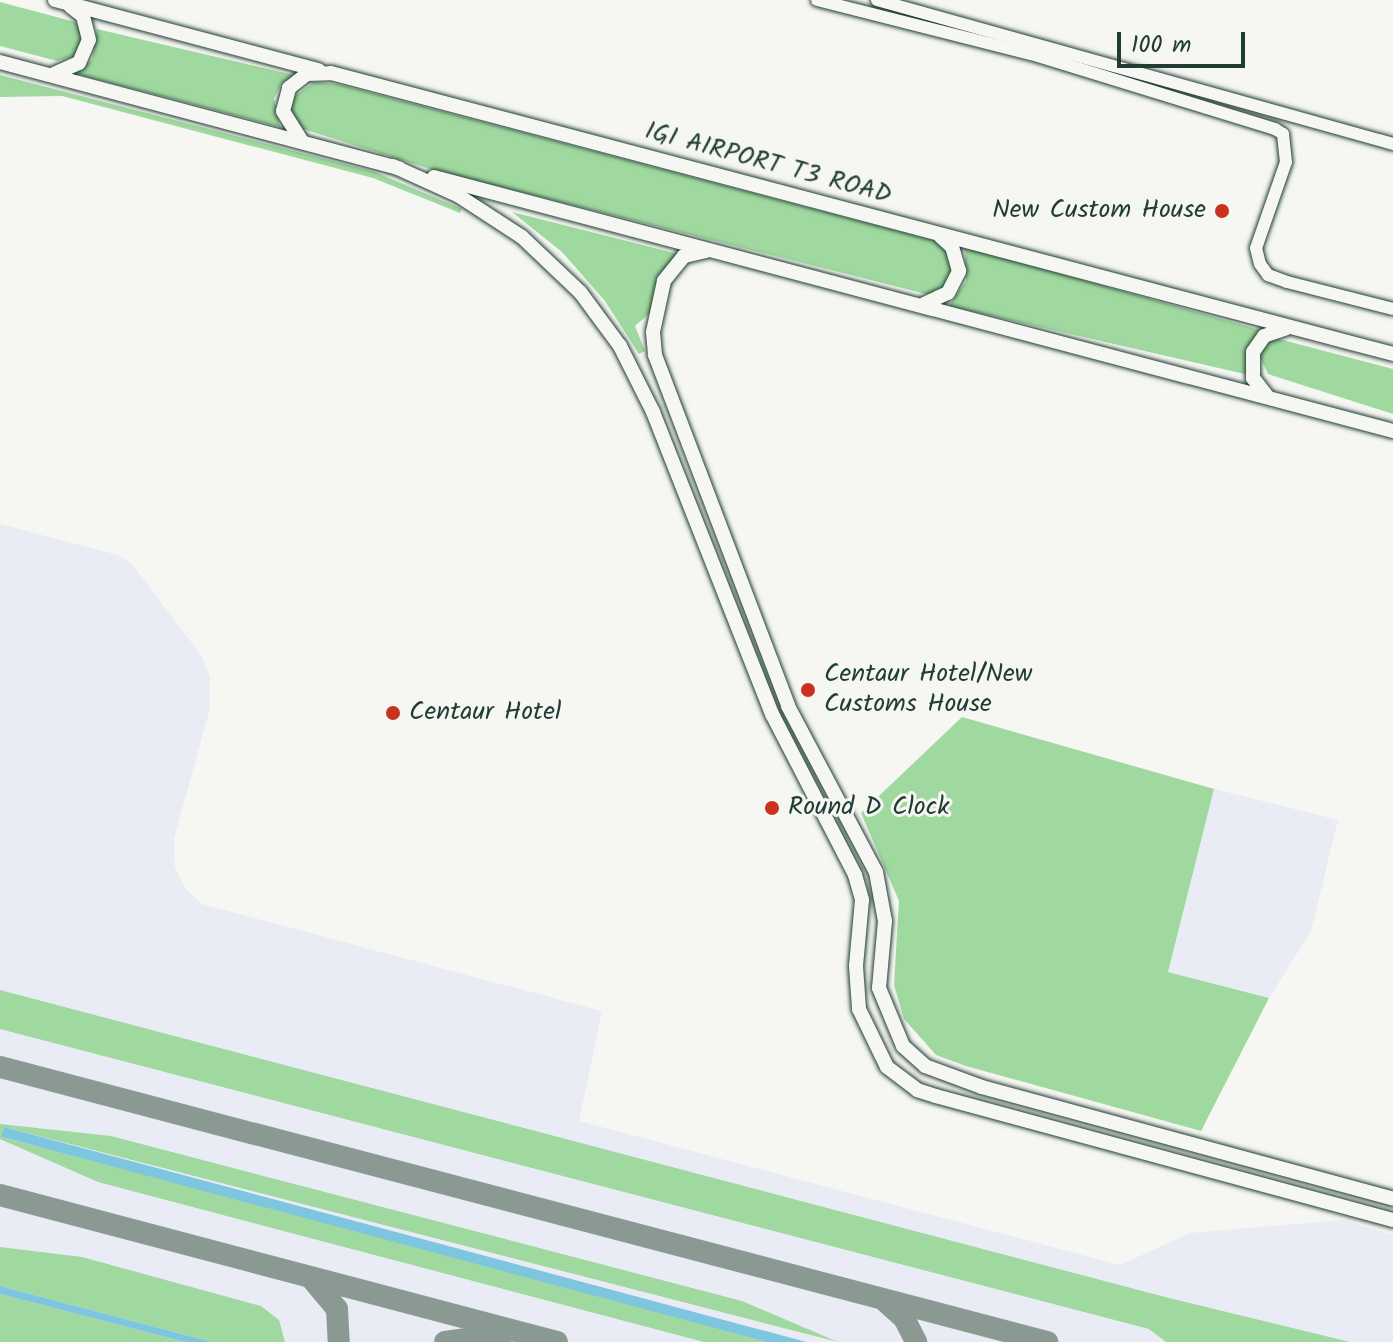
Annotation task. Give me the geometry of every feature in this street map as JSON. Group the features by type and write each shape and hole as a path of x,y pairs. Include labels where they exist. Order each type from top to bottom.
{"main road":[{"path":"59,1 331,73"},
{"path":"44,74 69,71 79,63 89,40 83,16 59,1"},
{"path":"0,62 1393,431"},
{"path":"312,144 286,122 284,99 307,74 331,73"},
{"name":"IGI AIRPORT T3 ROAD","path":"331,73 1393,354"},
{"path":"393,166 459,196 522,237 580,292 625,356 653,412 772,714 855,875 862,900 856,966 859,1009 887,1067 917,1090 936,1096 1393,1220"},
{"path":"913,304 938,301 956,283 959,271 952,247 932,232"},
{"path":"714,251 684,256 670,270 653,332 655,355 788,706 876,872 885,921 879,988 903,1046 925,1066 982,1087 1393,1199"},
{"path":"1279,401 1253,378 1253,352 1274,330 1297,329"}],"street":[{"path":"817,0 1038,56 1275,129 1283,134 1286,162 1256,248 1260,264 1268,275 1287,282 1393,309"},
{"path":"877,0 1393,144"}],"shaded area":[{"path":"0,524 118,555 132,564 201,655 210,677 210,708 174,839 175,868 186,889 202,904 602,1011 579,1121 1120,1265 1190,1233 1343,1220 1393,1235 1393,1342 0,1342"},
{"path":"1214,789 1338,820 1311,931 1269,998 1168,972"}],"green space":[{"path":"0,2 75,22 84,34 78,55 57,61 0,46"},
{"path":"97,29 294,75 282,83 274,98 280,127 73,73 92,60"},
{"path":"0,75 375,172 462,209 460,213 373,178 62,96 0,97"},
{"path":"314,82 337,84 936,241 945,247 953,274 944,289 926,294 430,169 300,128 291,112 294,97"},
{"path":"512,212 678,254 661,273 650,313 635,326 645,351 639,354 605,301 562,252"},
{"path":"965,247 1260,330 1248,346 1249,375 949,306 966,281"},
{"path":"1275,338 1393,369 1393,414 1268,374 1260,357 1265,344"},
{"path":"962,717 1214,789 1168,972 1269,998 1201,1131 936,1055 904,1019 894,985 899,901 861,813"},
{"path":"0,990 1169,1298 1350,1342 1166,1342 1149,1329 0,1029"},
{"path":"0,1124 111,1136 742,1301 838,1342 4,1127 2,1137 780,1342 704,1342 98,1182 0,1139"},
{"path":"0,1247 82,1257 261,1306 279,1320 285,1342 212,1342 0,1286"},
{"path":"0,1294 185,1342 0,1342"}],"water":[{"path":"4,1127 806,1342 768,1342 1,1137"},
{"path":"0,1286 212,1342 185,1342 0,1294"}],"taxiway":[{"path":"0,1067 1047,1342"},
{"path":"0,1195 557,1342"},
{"path":"311,1278 337,1309 339,1342"},
{"path":"886,1302 904,1318 916,1342"},
{"path":"445,1342 503,1334"}],"place":[{"name":"New Custom House","path":"1222,211"},
{"name":"Centaur Hotel/New Customs House","path":"808,690"},
{"name":"Centaur Hotel","path":"393,713"},
{"name":"Round D Clock","path":"772,808"}]}
